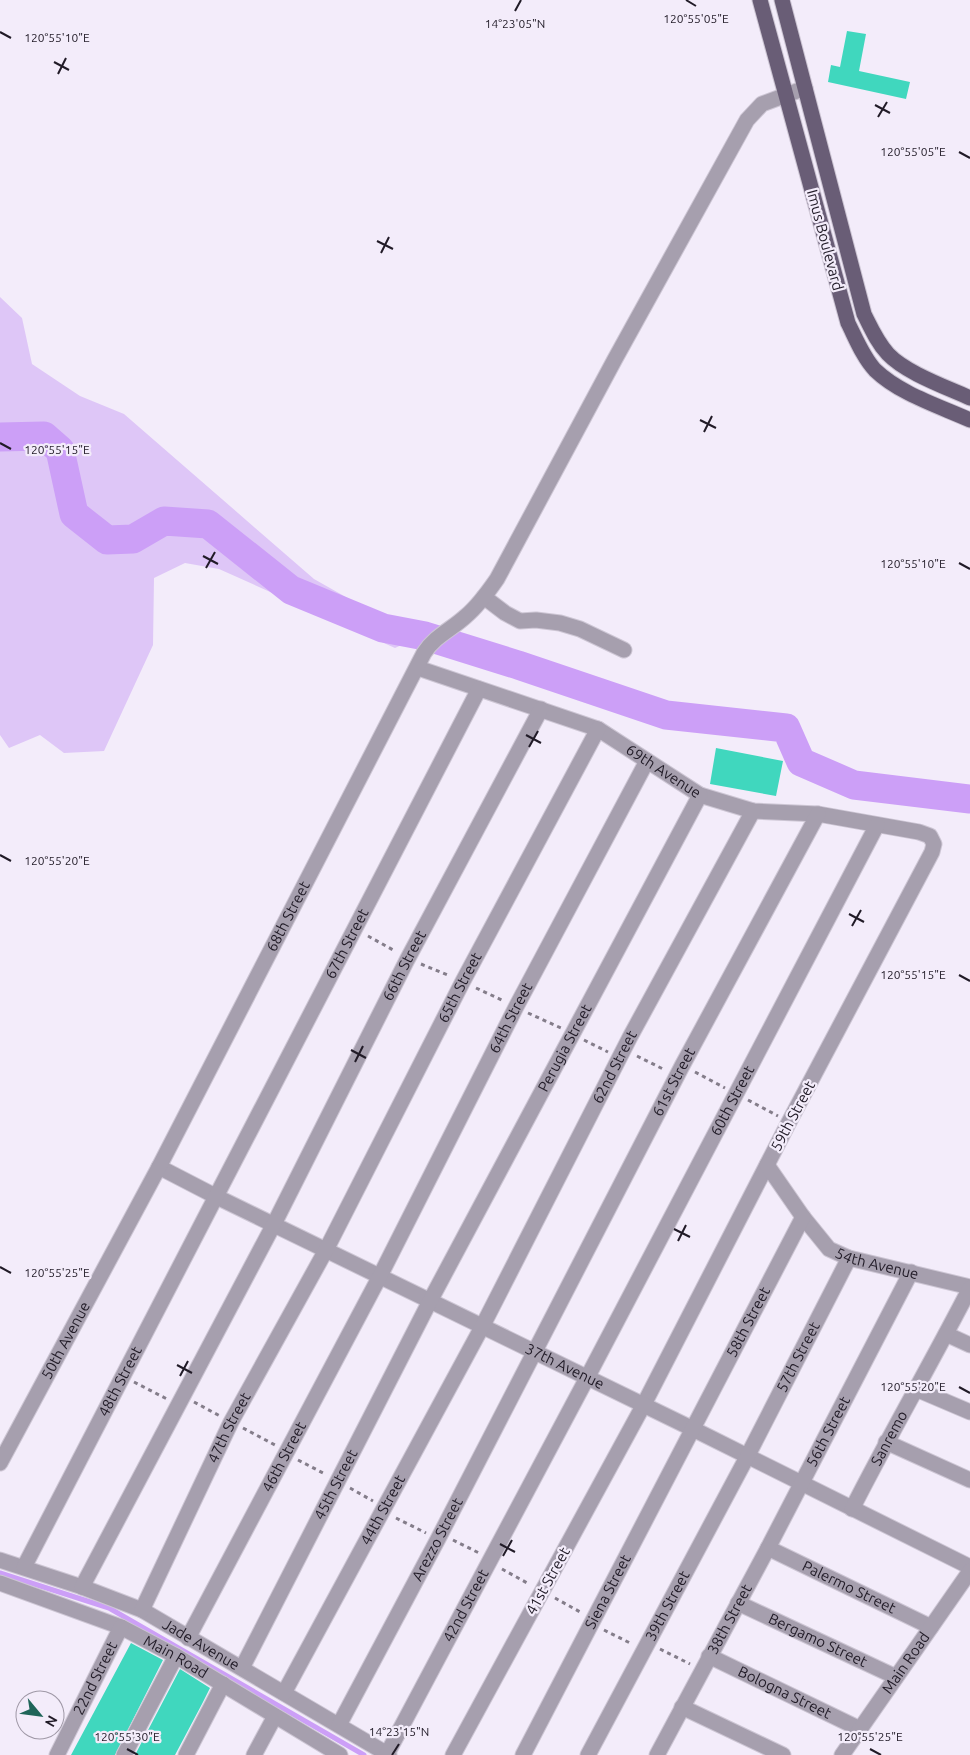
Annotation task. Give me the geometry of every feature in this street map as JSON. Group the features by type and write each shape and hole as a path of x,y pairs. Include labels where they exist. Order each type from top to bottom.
{"main road":[{"name":"Imus Boulevard","path":"760,0 848,323 860,348 875,369 897,386 970,420"},
{"name":"Imus Boulevard","path":"782,0 864,314 874,335 889,355 906,367 970,398"}],"street":[{"name":"68th Street","path":"159,1167 430,645 444,631 465,617 484,597 497,579 615,359 747,120 762,104 805,88"},
{"path":"484,597 505,613 520,621 536,620 567,625 580,629 624,650"},
{"name":"69th Avenue","path":"418,668 598,729 700,795 753,811 818,814 920,832"},
{"name":"67th Street","path":"217,1197 479,689"},
{"name":"66th Street","path":"274,1224 408,958 542,709"},
{"name":"65th Street","path":"326,1250 463,982 598,729"},
{"name":"64th Street","path":"380,1276 516,1007 646,761"},
{"name":"Perugia Street","path":"430,1301 700,795"},
{"name":"62nd Street","path":"482,1327 621,1054 753,811"},
{"name":"61st Street","path":"534,1352 677,1076 818,814"},
{"name":"60th Street","path":"587,1378 877,824"},
{"name":"59th Street","path":"643,1406 767,1165 932,852 934,844 930,836 920,832"},
{"name":"54th Avenue","path":"767,1165 803,1217 829,1249 849,1258 912,1272 970,1288"},
{"name":"37th Avenue","path":"159,1167 970,1567"},
{"name":"50th Avenue","path":"0,1463 159,1167"},
{"name":"48th Street","path":"24,1567 217,1197"},
{"name":"58th Street","path":"693,1429 803,1217"},
{"path":"82,1587 274,1224"},
{"name":"47th Street","path":"142,1610 231,1422 326,1250"},
{"name":"57th Street","path":"747,1457 849,1258"},
{"name":"56th Street","path":"802,1484 912,1272"},
{"name":"46th Street","path":"188,1638 380,1276"},
{"name":"Sanremo","path":"852,1509 886,1442 970,1288"},
{"name":"45th Street","path":"242,1668 430,1301"},
{"name":"44th Street","path":"284,1693 482,1327"},
{"path":"946,1334 970,1345"},
{"name":"Arezzo Street","path":"339,1725 534,1352"},
{"name":"42nd Street","path":"388,1754 587,1378"},
{"path":"916,1389 970,1412"},
{"name":"41st Street","path":"453,1755 643,1406"},
{"name":"Siena Street","path":"523,1755 693,1429"},
{"path":"886,1442 970,1480"},
{"name":"39th Street","path":"588,1755 747,1457"},
{"name":"38th Street","path":"657,1755 802,1484"},
{"name":"Palermo Street","path":"768,1548 931,1627"},
{"name":"Jade Avenue","path":"0,1560 82,1587 142,1610 388,1754"},
{"name":"Main Road","path":"842,1755 970,1571"},
{"name":"Main Road","path":"0,1583 122,1627 176,1656 275,1716 318,1750 340,1755"},
{"name":"Bergamo Street","path":"738,1603 896,1677"},
{"name":"22nd Street","path":"57,1755 122,1627"},
{"path":"124,1755 176,1656"},
{"name":"Bologna Street","path":"709,1656 860,1729"},
{"path":"186,1755 223,1684"},
{"path":"682,1707 784,1755"},
{"path":"254,1755 275,1716"}],"path":[{"path":"355,930 408,958 572,1034 677,1076"},
{"path":"123,1377 231,1422 287,1451"},
{"path":"383,1511 490,1560 593,1621 701,1670"}],"shaded area":[{"path":"0,297 22,318 32,364 80,396 124,414 314,579 360,605 415,625 406,643 395,648 219,569 185,563 154,578 153,645 104,751 64,753 40,735 9,748 0,735"}],"building":[{"path":"847,31 866,34 859,71 910,82 906,99 828,82 831,65 840,67"},
{"path":"716,748 783,761 776,796 710,784"},
{"path":"131,1643 163,1660 115,1755 71,1755"},
{"path":"180,1669 210,1688 202,1704 175,1755 135,1755"}],"waterway":[{"path":"0,437 44,436 60,450 74,514 107,540 133,539 164,521 208,524 291,590 383,628 425,636 666,715 786,728 801,762 854,785 970,799"},
{"path":"0,1573 109,1608 364,1755"}]}
